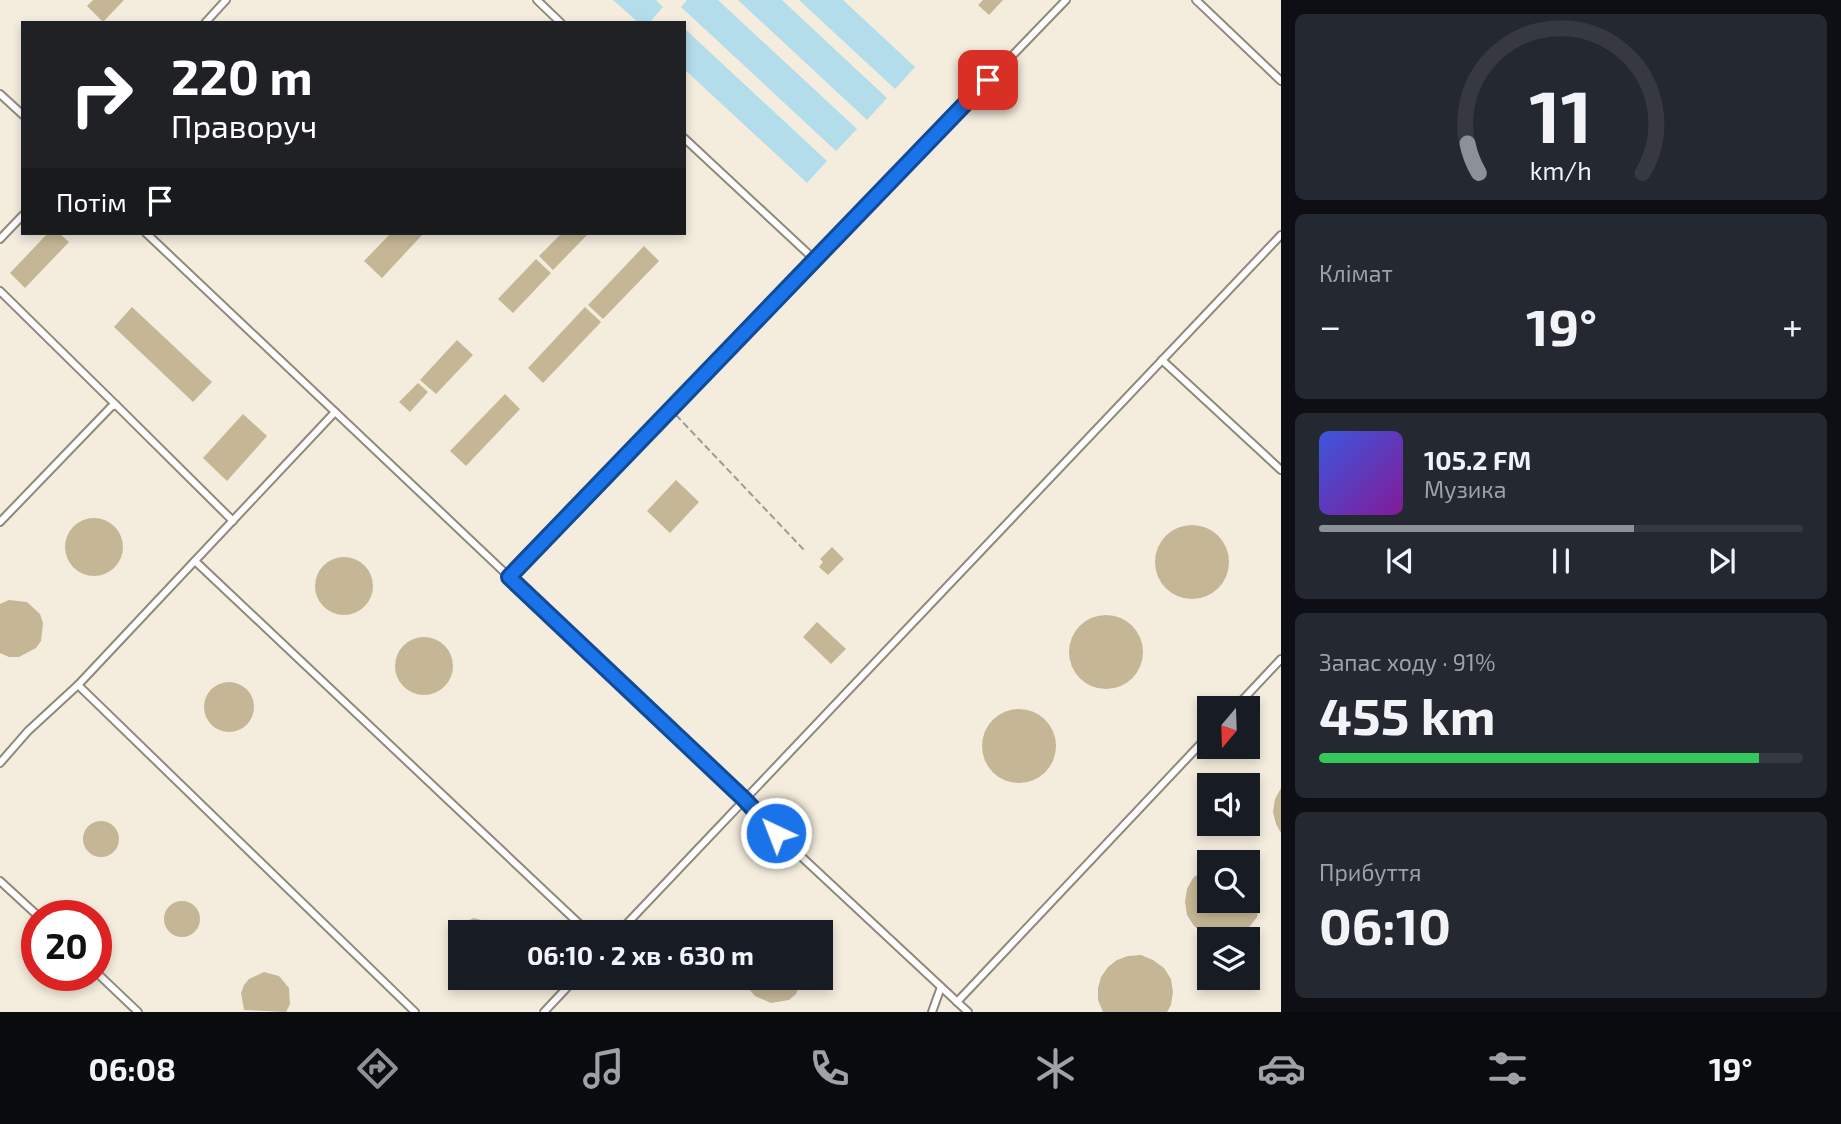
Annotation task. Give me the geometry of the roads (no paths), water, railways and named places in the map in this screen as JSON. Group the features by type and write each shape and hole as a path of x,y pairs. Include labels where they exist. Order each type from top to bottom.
{"lane":[{"path":"207,21 226,0"},
{"path":"537,0 559,21"},
{"path":"509,577 1066,0"},
{"path":"1196,0 1281,81"},
{"path":"0,94 21,114"},
{"path":"686,140 815,260"},
{"path":"0,239 21,217"},
{"path":"630,920 1281,234"},
{"path":"148,235 744,799 776,833 968,1012"},
{"path":"0,292 233,521"},
{"path":"1162,360 1281,470"},
{"path":"0,522 111,407 116,405"},
{"path":"0,763 28,731 78,685 335,412"},
{"path":"195,561 575,920"},
{"path":"1246,696 1281,659"},
{"path":"78,685 415,1012"},
{"path":"957,1002 1197,748"},
{"path":"0,881 21,900"},
{"path":"112,987 138,1012"},
{"path":"932,1012 941,987"},
{"path":"544,1012 565,990"}],"water":[{"path":"613,0 656,0 663,7 651,21 637,21"},
{"path":"687,0 718,0 857,129 836,151 681,7"},
{"path":"738,0 782,0 887,98 867,120"},
{"path":"799,0 843,0 915,67 895,89"},
{"path":"686,30 827,161 807,183 686,71"}]}
